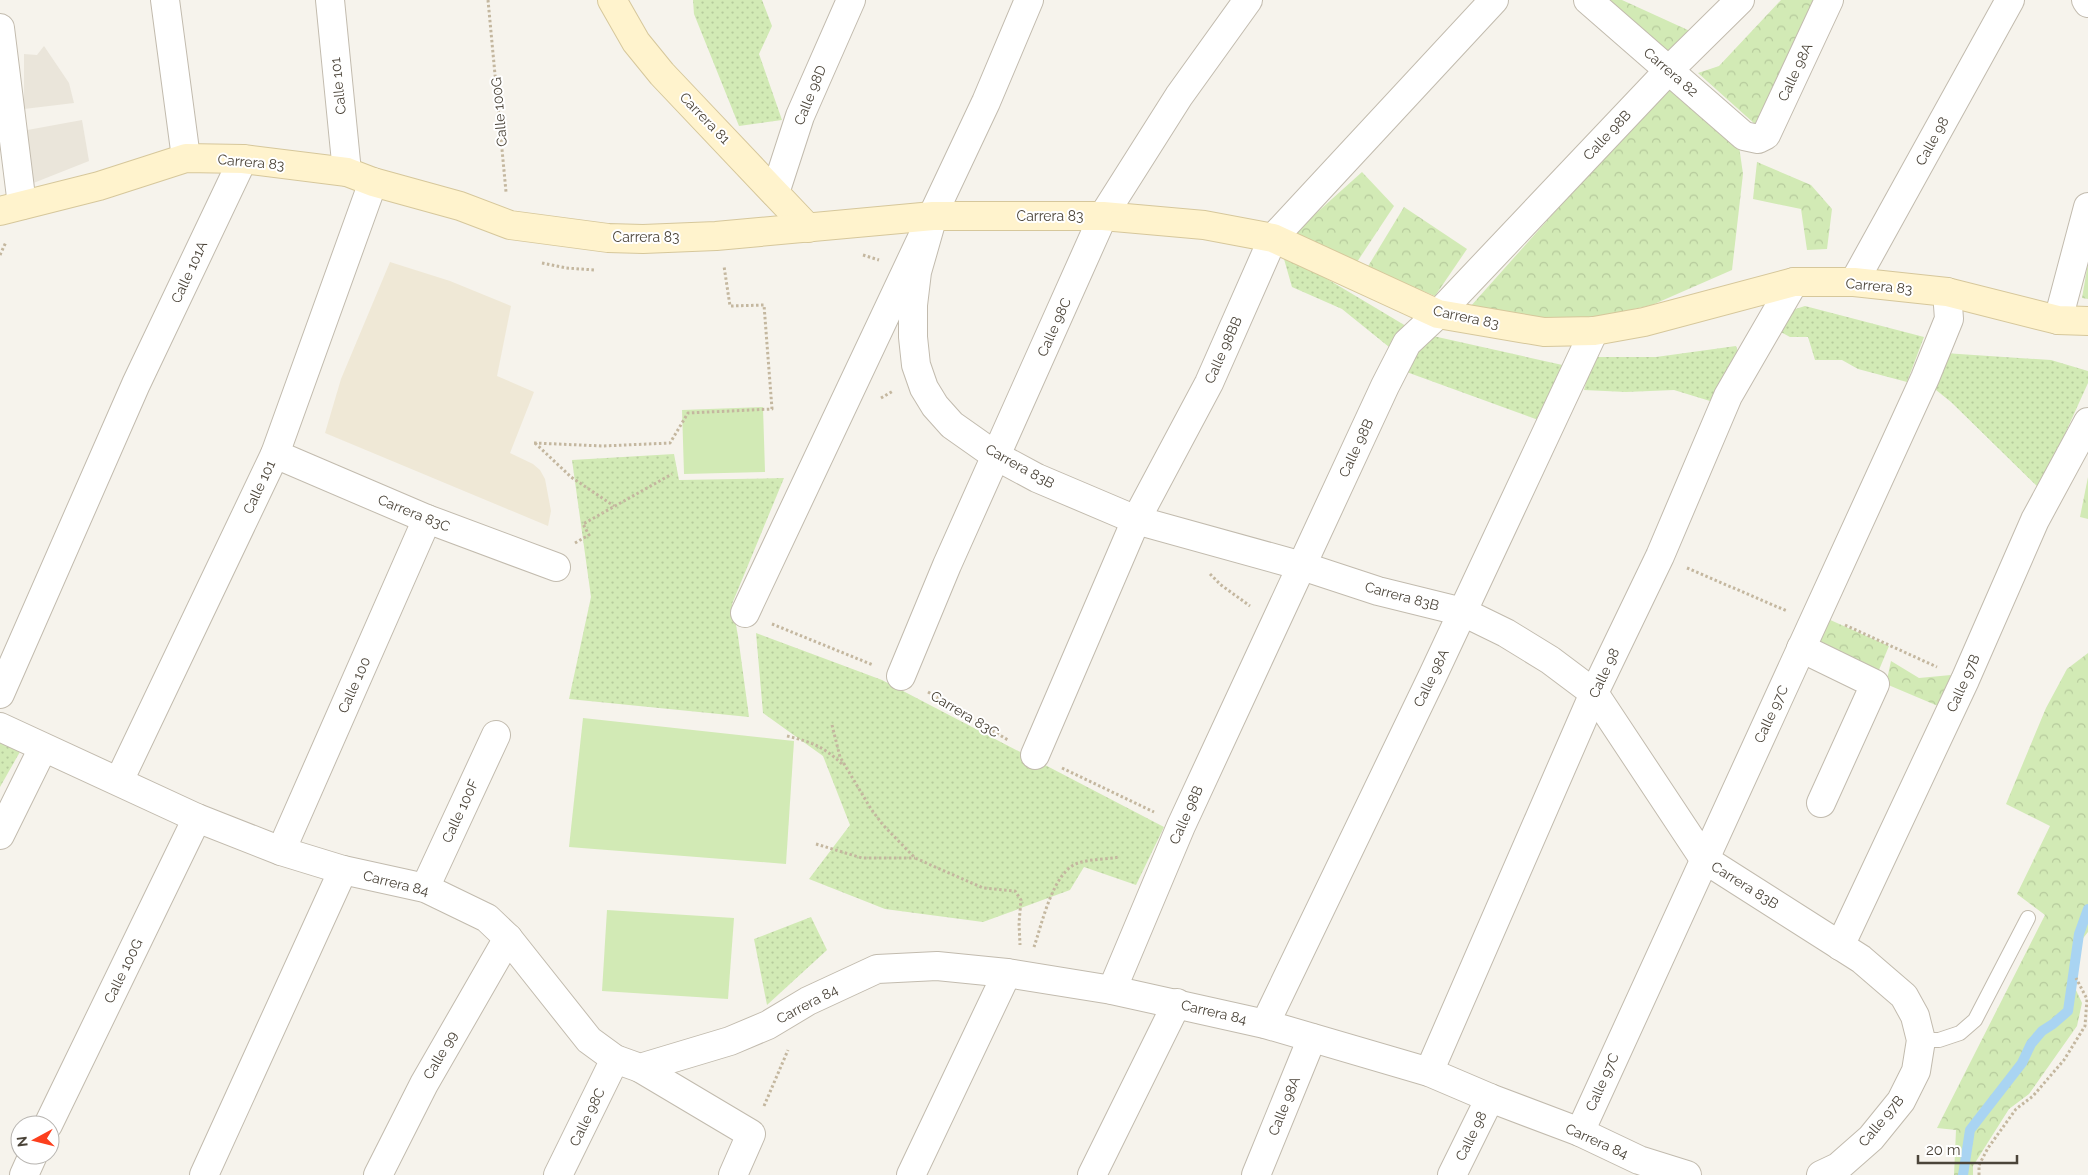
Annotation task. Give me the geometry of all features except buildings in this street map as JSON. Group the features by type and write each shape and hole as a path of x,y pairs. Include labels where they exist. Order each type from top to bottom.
{"street":[{"path":"165,0 186,158"},
{"name":"Calle 101","path":"330,0 347,172"},
{"name":"Carrera 81","path":"612,0 636,42 662,74 808,228"},
{"name":"Calle 98D","path":"775,193 800,116 851,0"},
{"path":"745,613 934,216 986,102 1029,0"},
{"name":"Calle 98C","path":"901,676 947,565 1103,216 1179,96 1248,0"},
{"name":"Calle 98BB","path":"1035,755 1136,520 1209,383 1273,238 1494,0"},
{"name":"Carrera 82","path":"1588,0 1744,136 1758,139"},
{"name":"Calle 98B","path":"1112,990 1181,826 1407,343 1438,314 1669,70 1740,0"},
{"name":"Calle 98A","path":"1758,139 1766,135 1828,0"},
{"name":"Calle 98","path":"1854,282 2010,0"},
{"path":"0,28 11,208"},
{"name":"Carrera 83","path":"11,208 98,186 186,158 243,159 347,172 373,182 460,206 510,224 617,238 643,239 719,236 934,216 1103,216 1204,225 1273,238 1438,314 1544,332 1594,331 1644,322 1794,282 1854,282 1947,292 2058,320 2088,321"},
{"name":"Calle 101A","path":"0,694 136,384 243,159"},
{"name":"Calle 101","path":"119,781 275,454 373,182"},
{"path":"2058,320 2088,207"},
{"name":"Carrera 83B","path":"934,216 917,272 913,305 916,364 924,388 952,425 996,456 1037,478 1136,520 1302,566 1378,591 1463,612 1506,633 1550,660 1594,693 1704,859 1861,959 1904,996 1915,1016 1921,1040"},
{"name":"Calle 98","path":"1428,1072 1594,693 1660,556 1728,396 1794,282"},
{"name":"Calle 97C","path":"1580,1132 1928,369 1949,319 1947,292"},
{"name":"Calle 98A","path":"1265,1024 1463,612 1594,331"},
{"name":"Calle 97B","path":"1840,946 1964,680 2035,520 2088,422"},
{"name":"Carrera 83C","path":"275,454 427,519 556,568"},
{"name":"Calle 100","path":"281,851 427,519"},
{"path":"1801,648 1875,684 1820,804"},
{"name":"Carrera 84","path":"0,727 197,818 281,851 343,870 425,888 487,918 508,938 590,1040 615,1059 640,1068 730,1041 768,1025 808,1001 877,969 938,966 1018,975 1112,990 1265,1024 1428,1072 1580,1132 1639,1160 1687,1175"},
{"name":"Calle 100F","path":"425,888 496,735"},
{"path":"0,835 43,748"},
{"name":"Calle 100G","path":"53,1115 197,818"},
{"path":"204,1175 343,870"},
{"name":"Calle 99","path":"378,1175 424,1084 508,938"},
{"path":"911,1175 932,1129 1018,975"},
{"path":"1092,1175 1177,1003"},
{"name":"Calle 98A","path":"1256,1175 1312,1038"},
{"name":"Calle 97B","path":"1836,1172 1871,1138 1901,1100 1916,1071 1921,1040"},
{"name":"Calle 98C","path":"558,1175 615,1059"},
{"path":"640,1068 752,1134 733,1175"},
{"name":"Calle 98","path":"1452,1175 1490,1098"}],"lane":[{"path":"1921,1040 1939,1040 1960,1033 1975,1020 2028,918"}],"path":[{"name":"Calle 100G","path":"488,0 510,224"},
{"path":"614,506 571,477 534,443 603,446 670,443 688,413 772,409 764,306 730,306 719,236"},
{"path":"556,568 568,547 589,536 583,524 672,474"},
{"path":"1204,567 1221,585 1244,601 1266,623 1270,635"},
{"name":"Carrera 83C","path":"745,613 901,676 1035,755 1181,826"},
{"path":"832,724 840,758 871,809 883,825 916,858 983,888 1015,891 1021,900 1018,975"},
{"path":"787,736 812,742 827,750 846,768"},
{"path":"816,844 862,858 916,858"},
{"path":"1018,975 1054,889 1064,872 1076,863 1120,857"},
{"path":"1979,1175 1979,1166 1999,1133 2016,1110 2033,1096 2064,1060 2085,1026 2087,1000 2076,978"},
{"path":"752,1134 789,1046"}],"shaded area":[{"path":"44,46 69,83 74,103 24,109 24,54 37,55"},
{"path":"82,120 89,161 31,184 22,131"},
{"path":"390,262 450,281 511,306 497,376 534,392 510,453 533,464 540,470 545,479 551,511 548,526 325,433 341,379"}],"green space":[{"path":"693,0 762,0 772,26 759,54 782,120 739,126 694,14"},
{"path":"1599,0 1622,0 1690,31 1668,60"},
{"path":"1781,0 1815,0 1756,125 1698,73 1719,66"},
{"path":"1668,85 1739,146 1743,174 1732,270 1652,305 1594,318 1516,317 1470,307"},
{"path":"1757,162 1811,185 1832,209 1827,249 1807,250 1801,209 1753,199"},
{"path":"1362,172 1394,206 1357,262 1293,234"},
{"path":"1404,207 1467,249 1435,296 1367,268"},
{"path":"1282,252 1406,326 1394,351 1342,309 1292,287"},
{"path":"2088,263 2088,299 2082,298"},
{"path":"1805,306 1924,337 1907,382 1858,369 1842,360 1815,360 1808,337 1790,337 1775,329 1783,313"},
{"path":"1424,334 1567,366 1541,421 1401,370"},
{"path":"1736,346 1742,362 1710,401 1674,390 1626,392 1584,390 1593,357 1656,357"},
{"path":"1944,353 2051,360 2088,371 2088,383 2040,489 1951,402 1931,386"},
{"path":"763,407 765,472 684,474 682,410"},
{"path":"674,454 679,480 784,478 732,604 749,717 569,699 591,597 572,460"},
{"path":"2088,477 2088,519 2080,517"},
{"path":"1819,615 1889,646 1876,677 1820,644"},
{"path":"756,633 882,680 1164,827 1136,885 1084,867 1070,890 983,922 885,909 809,879 850,825 823,756 763,713"},
{"path":"2088,653 2088,932 2076,947 2069,975 2082,1003 2077,1026 2029,1094 2009,1109 1973,1166 1973,1175 1954,1175 1956,1130 1937,1128 2045,915 2017,894 2050,826 2006,804 2046,708 2067,669"},
{"path":"1891,661 1919,678 1951,675 1938,706 1886,684"},
{"path":"583,718 794,741 786,864 569,847"},
{"path":"0,740 21,750 0,787"},
{"path":"607,910 734,918 728,999 602,991"},
{"path":"811,917 827,950 767,1005 754,939"}],"waterway":[{"path":"1963,1175 1970,1130 2022,1063 2031,1044 2042,1031 2068,1011 2079,934 2088,909"}]}
